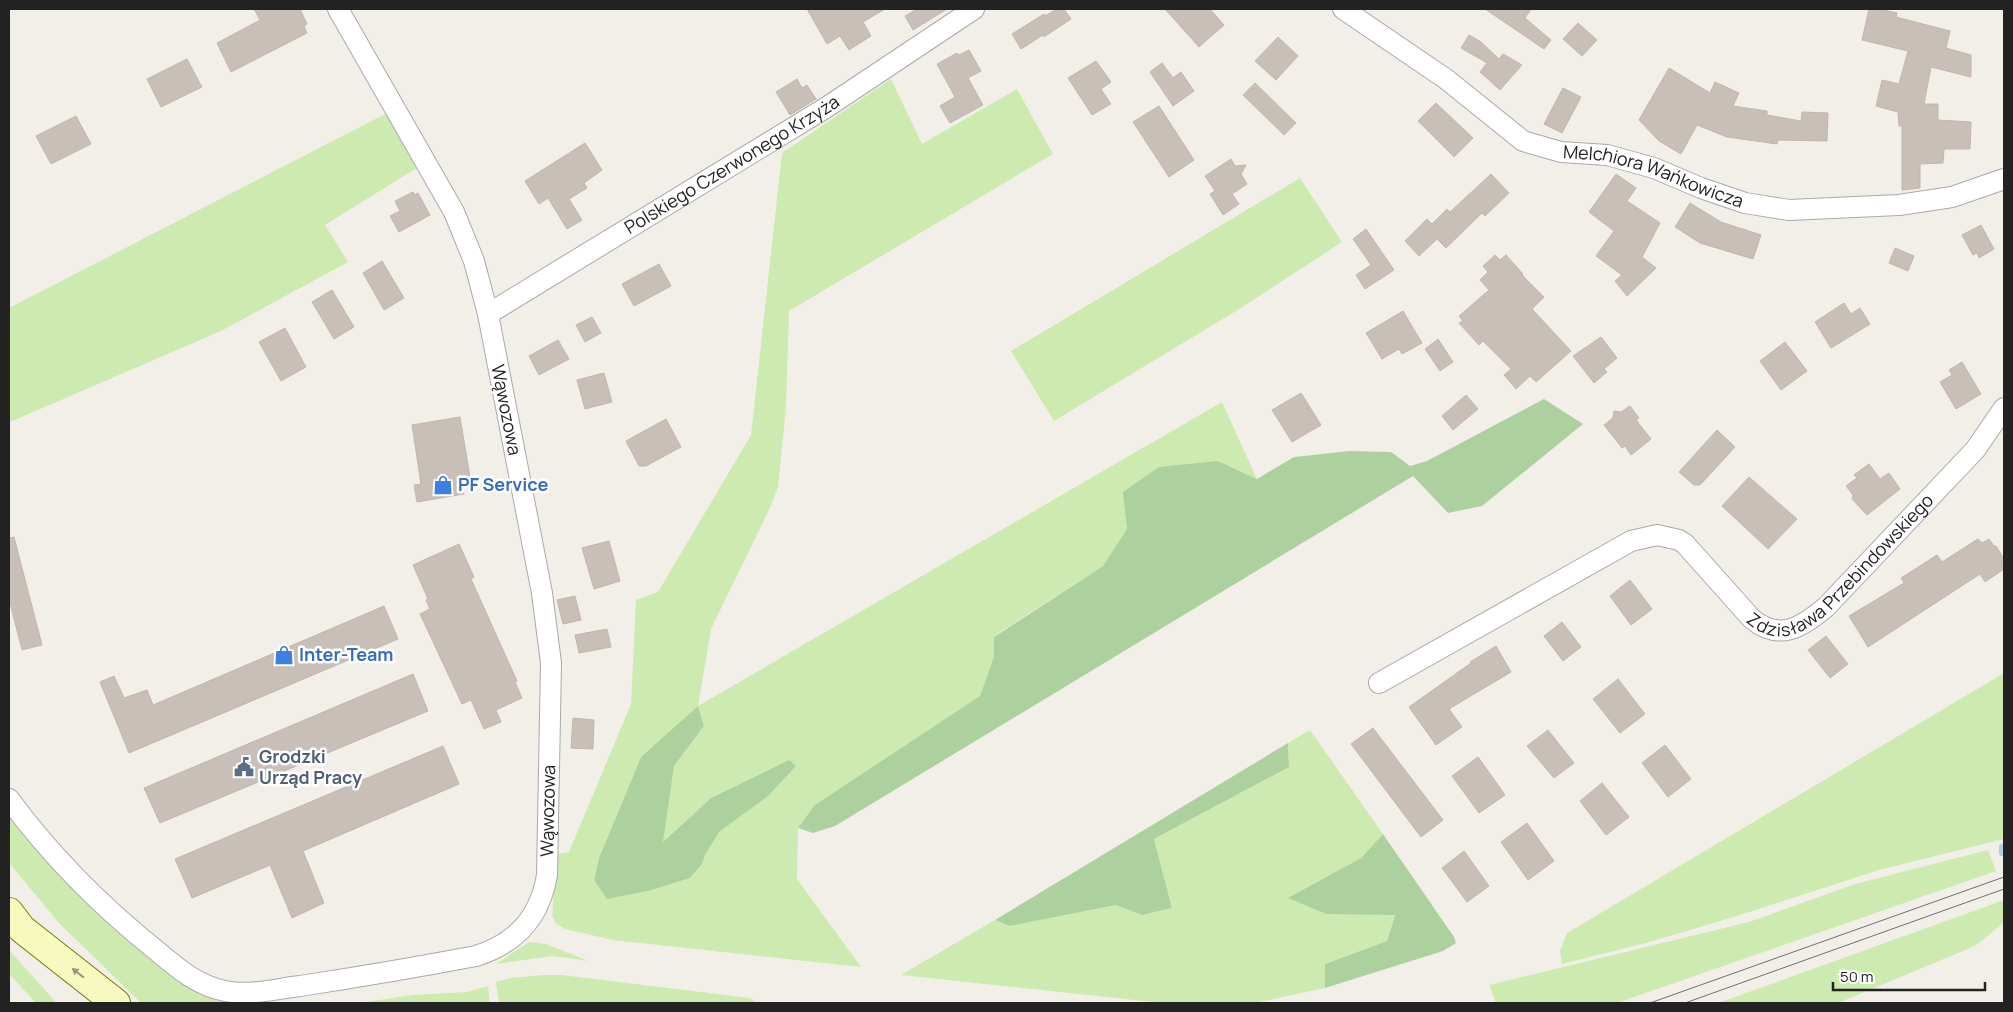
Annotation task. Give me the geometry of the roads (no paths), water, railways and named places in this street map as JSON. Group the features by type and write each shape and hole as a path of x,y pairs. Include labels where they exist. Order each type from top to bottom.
{"main road":[{"path":"15,921 116,1003"}],"street":[{"name":"Wąwozowa","path":"9,799 72,874 138,936 194,979 208,987 246,994 377,975 476,956 491,951 519,931 536,913 543,895 547,875 551,663 542,594 488,314 474,261 454,212 338,9"},
{"name":"Polskiego Czerwonego Krzyża","path":"488,314 827,107 974,9"},
{"name":"Melchiora Wańkowicza","path":"1343,9 1446,79 1522,141 1561,152 1607,155 1626,160 1654,168 1701,188 1745,203 1789,210 1899,205 1952,197 2004,179"},
{"name":"Zdzisława Przebindowskiego","path":"1379,683 1631,541 1649,536 1664,535 1685,544 1752,619 1765,628 1788,630 1802,625 1833,600 1976,450 2004,408"}],"waterway":[{"path":"2002,853 2002,847 2004,846"}],"tram line":[{"path":"1650,1003 2004,877"},
{"path":"1685,1003 2004,889"}],"place":[{"name":"PF Service","path":"443,485"},
{"name":"Inter-Team","path":"284,655"},
{"name":"Grodzki Urząd Pracy","path":"244,767"}]}
